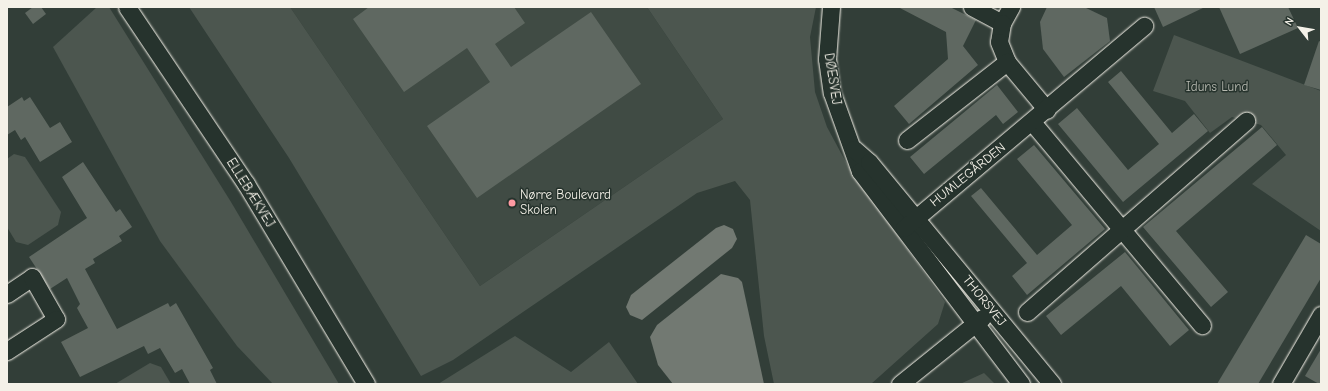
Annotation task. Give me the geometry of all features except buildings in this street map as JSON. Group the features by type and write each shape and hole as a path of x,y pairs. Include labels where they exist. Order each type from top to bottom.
{"street":[{"name":"ELLEBÆKVEJ","path":"127,7 246,184 366,384"},
{"name":"DØESVEJ","path":"831,7 827,59 832,93 843,128 854,148 869,162 910,223"},
{"path":"972,7 1002,23"},
{"path":"1011,7 1002,23 999,42 1007,62 1047,110"},
{"name":"HUMLEGÅRDEN","path":"910,223 1047,110 1144,26"},
{"path":"907,140 1007,62"},
{"path":"1027,312 1121,228 1246,121"},
{"path":"1032,122 1202,325"},
{"name":"THORSVEJ","path":"910,223 992,310 1052,384"},
{"name":"THORSVEJ","path":"910,223 974,325 1021,384"},
{"path":"7,294 32,277 56,319 7,351"},
{"path":"900,384 992,310"},
{"path":"1281,384 1321,315"}],"shaded area":[{"name":"Nørre Boulevard Skolen","path":"290,7 647,7 723,119 480,286"},
{"path":"724,225 733,229 737,239 732,248 642,320 630,315 626,307 631,295 716,228"},
{"path":"721,274 738,278 742,282 764,384 673,384 658,365 650,337 657,325"}],"green space":[{"path":"97,7 109,7 231,202 339,384 273,384 237,346 160,241 53,47"},
{"path":"189,7 290,7 480,286 723,119 647,7 816,7 810,37 815,92 827,127 848,166 945,302 938,324 871,384 774,384 764,336 750,200 735,181 697,193 453,360 421,376 289,158"},
{"name":"Iduns Lund","path":"1174,35 1321,91 1321,231 1252,184 1286,155 1261,125 1232,117 1210,133 1185,101 1153,91"},
{"path":"14,154 25,157 61,212 58,225 28,245 16,242 7,227 7,159"},
{"path":"515,336 571,372 609,342 638,384 438,384"},
{"path":"150,363 161,367 171,384 115,384"},
{"path":"984,373 995,384 960,384"}],"place":[{"name":"Nørre Boulevard Skolen","path":"512,203"}]}
